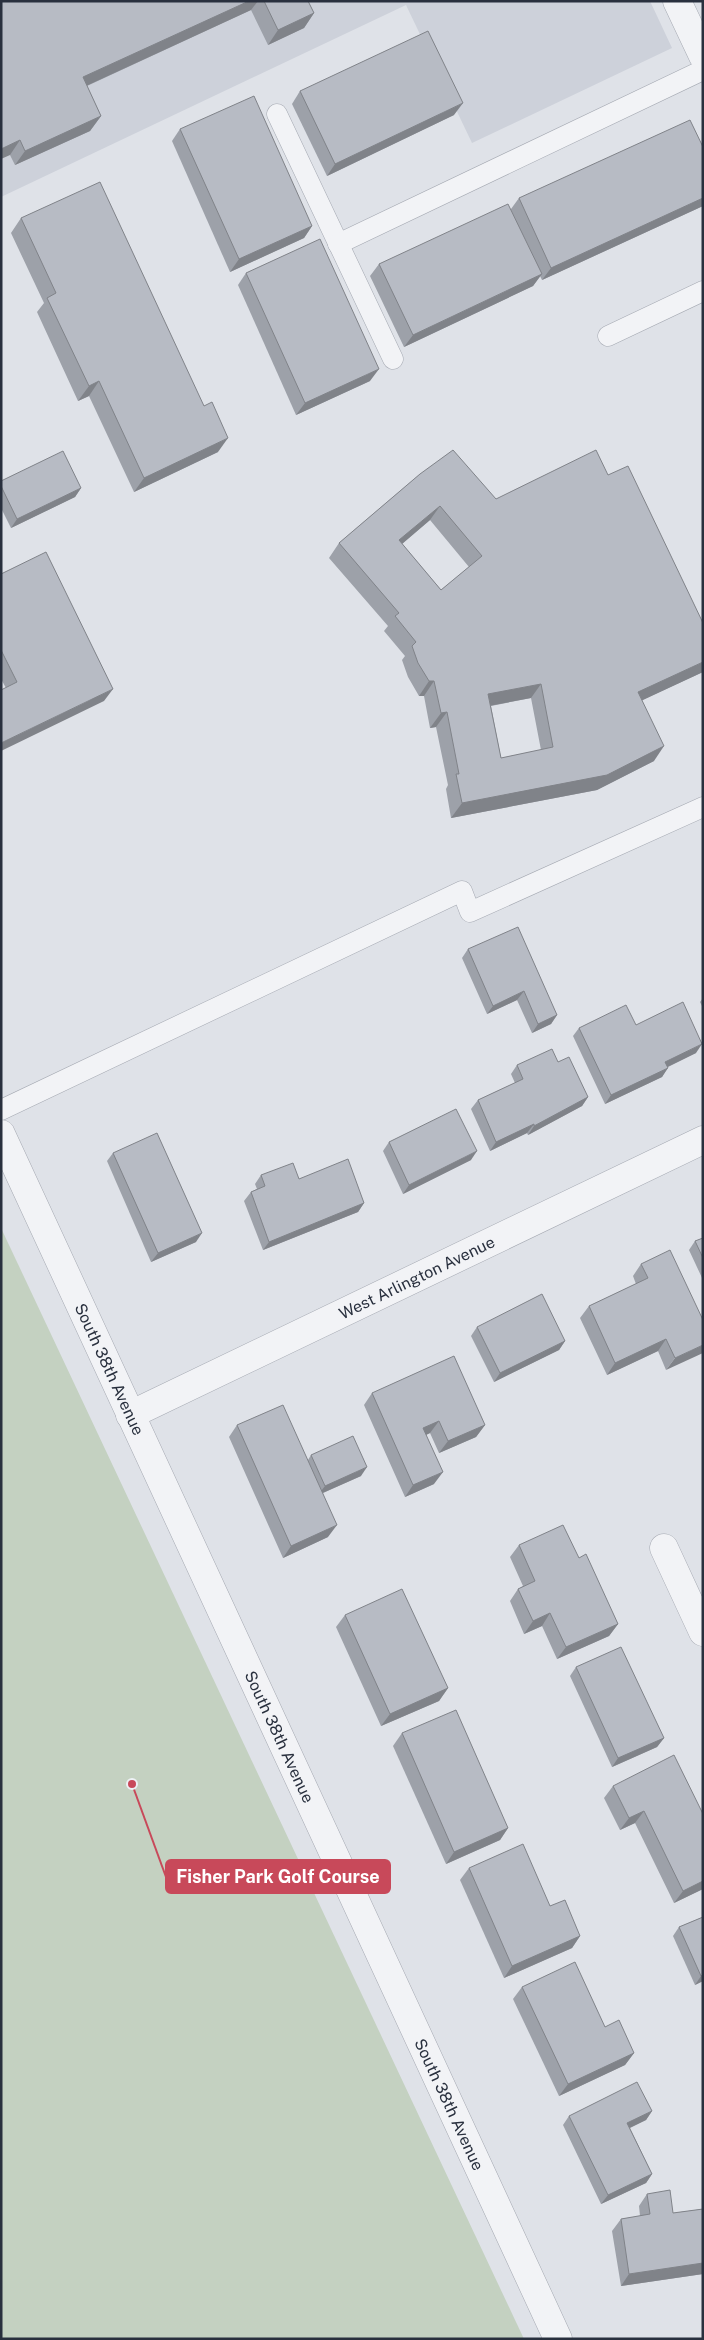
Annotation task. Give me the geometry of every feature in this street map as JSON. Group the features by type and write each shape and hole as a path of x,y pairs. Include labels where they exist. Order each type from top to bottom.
{"street":[{"path":"678,1 703,56"},
{"name":"South 38th Avenue","path":"1,1134 558,2339"},
{"name":"West Arlington Avenue","path":"130,1415 703,1140"},
{"path":"664,1548 703,1632"}],"lane":[{"path":"338,244 703,70"},
{"path":"277,114 393,359"},
{"path":"608,336 703,291"},
{"path":"1,1110 462,891 470,912 703,807"}],"shaded area":[{"path":"1,1 650,1 672,48 472,143 406,5 1,197"}],"green space":[{"path":"1,1228 524,2339 1,2339"}],"building":[{"path":"1,1 249,1 83,77 101,116 25,151 20,140 1,149"},
{"path":"264,1 308,1 314,13 278,30"},
{"path":"428,31 463,103 335,164 300,91"},
{"path":"254,96 312,226 239,259 180,129"},
{"path":"690,120 703,147 703,198 551,268 519,198"},
{"path":"100,182 204,406 212,402 228,438 144,478 99,381 89,386 47,298 56,293 21,218"},
{"path":"508,204 542,274 413,335 379,264"},
{"path":"320,239 379,369 305,403 246,273"},
{"path":"453,450 496,499 596,450 608,475 628,466 703,623 703,662 638,692 664,746 607,775 462,803 456,774 459,774 447,712 441,713 434,681 429,681 418,663 412,646 416,642 395,616 399,613 339,543 420,474","holes":["440,506 482,556 441,590 399,540","541,684 553,747 501,758 488,694"]},
{"path":"63,451 81,488 17,519 1,486 1,481"},
{"path":"46,552 113,689 1,743 1,690 17,682 1,650 1,574"},
{"path":"518,927 557,1015 538,1024 524,991 493,1006 468,949"},
{"path":"683,1002 702,1044 665,1062 668,1068 611,1095 579,1028 626,1005 636,1025"},
{"path":"552,1049 558,1062 569,1057 588,1097 534,1126 534,1124 496,1142 478,1100 523,1079 517,1065"},
{"path":"456,1109 477,1151 409,1185 389,1142"},
{"path":"157,1133 202,1233 158,1253 113,1153"},
{"path":"348,1159 364,1203 269,1242 251,1192 265,1186 261,1175 293,1163 299,1179"},
{"path":"703,1238 703,1258 695,1241"},
{"path":"670,1250 703,1320 703,1345 675,1358 666,1339 615,1363 589,1306 648,1278 641,1264"},
{"path":"542,1294 565,1341 500,1373 477,1327"},
{"path":"454,1356 485,1425 448,1441 439,1421 423,1428 443,1472 413,1485 372,1393"},
{"path":"283,1405 337,1525 291,1546 237,1425"},
{"path":"353,1436 367,1467 325,1486 311,1455"},
{"path":"563,1525 579,1558 586,1554 618,1624 566,1647 550,1613 533,1621 518,1589 535,1581 519,1545"},
{"path":"402,1589 448,1688 390,1714 345,1615"},
{"path":"621,1647 664,1738 618,1758 576,1667"},
{"path":"456,1710 508,1828 454,1852 402,1733"},
{"path":"674,1755 703,1814 703,1881 683,1891 644,1811 629,1818 613,1786"},
{"path":"523,1844 550,1906 565,1900 580,1936 512,1966 469,1868"},
{"path":"703,1917 703,1975 701,1976 679,1927"},
{"path":"575,1962 605,2027 619,2020 634,2053 568,2084 522,1987"},
{"path":"637,2082 652,2111 627,2123 652,2174 608,2195 569,2116"},
{"path":"670,2190 673,2213 703,2209 703,2263 629,2274 621,2219 650,2214 647,2194"}],"place":[{"name":"Fisher Park Golf Course","path":"132,1784"}]}
